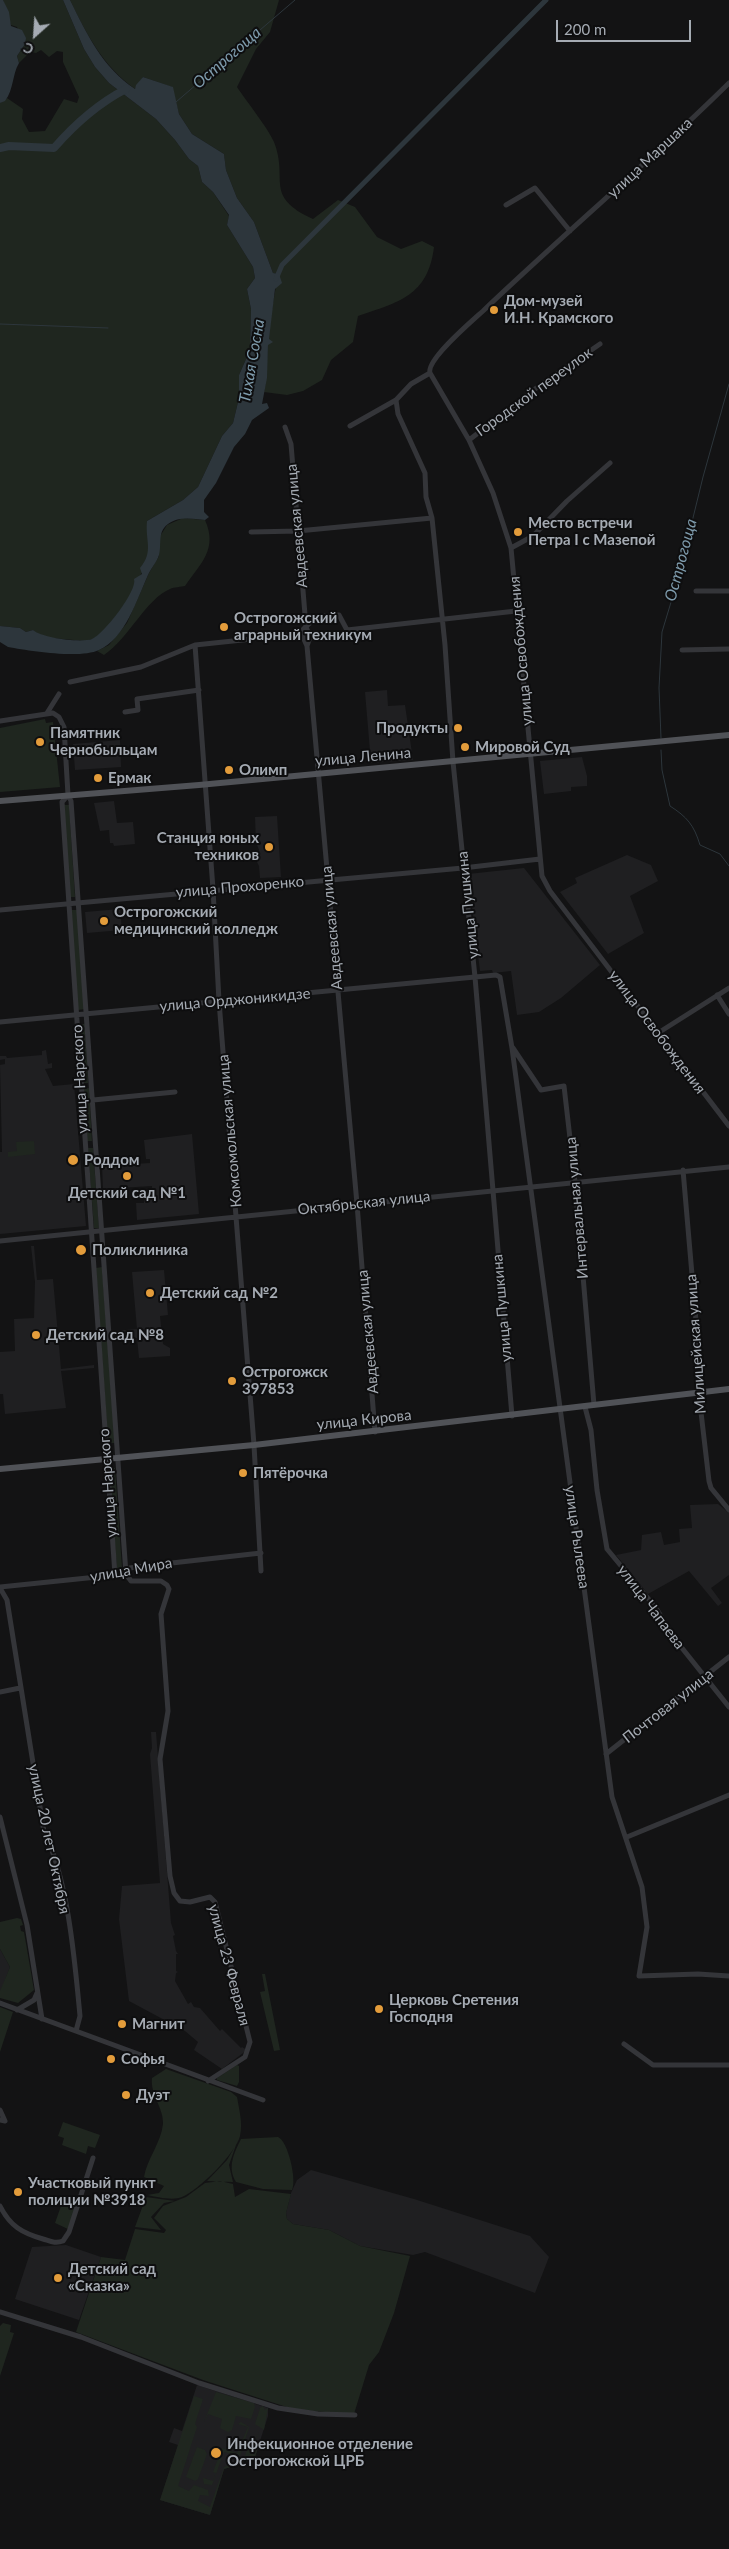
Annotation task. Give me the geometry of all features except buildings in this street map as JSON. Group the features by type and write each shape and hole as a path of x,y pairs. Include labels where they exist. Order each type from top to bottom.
{"main road":[{"name":"улица Ленина","path":"0,801 453,762 729,735"},
{"name":"улица Кирова","path":"0,1469 376,1432 729,1389"}],"street":[{"name":"улица Маршака","path":"430,373 432,362 439,353 667,144 729,83"},
{"path":"506,205 534,188 570,231"},
{"name":"Городской переулок","path":"469,440 534,389 600,344"},
{"path":"350,426 396,400 411,384 430,373"},
{"name":"улица Освобождения","path":"430,373 469,440 493,493 512,548 516,611 542,876 550,891 729,1126"},
{"name":"улица Пушкина","path":"396,400 398,414 425,473 426,497 432,518 453,762 475,977 512,1416"},
{"name":"Авдеевская улица","path":"285,427 291,444 306,627 304,637 307,646 319,773 337,991 358,1204 376,1432"},
{"path":"512,548 533,536 566,501 610,462"},
{"path":"250,532 298,531 432,518"},
{"path":"696,591 729,591"},
{"path":"70,682 141,667 195,645 300,634 314,618 326,615 342,617 347,630 516,611"},
{"name":"Комсомольская улица","path":"195,645 214,889 219,1001 254,1445 261,1571"},
{"path":"682,650 729,649"},
{"path":"125,712 138,710 137,699 199,690"},
{"path":"0,720 47,713 59,694"},
{"name":"улица Нарского","path":"47,713 59,717 64,727 68,794 71,801 126,1574"},
{"name":"улица Нарского","path":"68,794 62,802 68,903 115,1575"},
{"name":"улица Прохоренко","path":"0,910 214,889 464,868 540,859"},
{"name":"улица Орджоникидзе","path":"0,1022 496,975 500,977"},
{"name":"Интервальная улица","path":"500,977 512,1048 516,1094"},
{"path":"658,1033 729,988"},
{"path":"717,995 729,1014"},
{"name":"Интервальная улица","path":"512,1048 541,1090 564,1086 576,1182 594,1405"},
{"path":"93,1100 175,1092"},
{"name":"улица Рылеева","path":"516,1094 612,1797 627,1836 642,1887 647,1927 639,1976 698,1974 729,1976"},
{"name":"Октябрьская улица","path":"0,1241 102,1232 683,1170 729,1167"},
{"name":"Милицейская улица","path":"683,1170 702,1391 699,1395 709,1481 711,1488 729,1510"},
{"name":"улица Чапаева","path":"585,1406 592,1430 597,1490 607,1550 656,1608 674,1638 729,1707"},
{"name":"улица Мира","path":"0,1588 126,1574 130,1568 261,1553"},
{"name":"улица 23 Февраля","path":"126,1574 131,1581 161,1581 167,1584 168,1589 161,1614 168,1711 160,1759 170,1876 175,1895 180,1900 190,1902 210,1897 214,1900 250,2042 245,2057 208,2081"},
{"name":"улица 20 лет Октября","path":"0,1588 7,1600 44,1832 51,1845 61,1885 75,1971 80,2016 76,2031"},
{"name":"Почтовая улица","path":"606,1754 729,1657"},
{"path":"0,1692 20,1688"},
{"path":"627,1836 729,1795"},
{"path":"0,1817 27,1925 42,2019"},
{"path":"17,2010 34,2000 38,1992"},
{"path":"0,2003 263,2100"},
{"path":"624,2044 653,2066 729,2065"},
{"path":"0,2110 5,2121 0,2120"},
{"path":"0,2206 10,2222 26,2234 54,2243 62,2241 69,2232 93,2158"},
{"path":"0,2312 81,2337 199,2383 273,2407 318,2414 355,2415"}],"shaded area":[{"path":"3,0 63,0 84,49 95,67 109,83 156,119 189,159 198,166 202,182 213,192 229,216 227,225 253,267 255,278 247,289 251,309 250,350 239,375 239,398 233,423 222,436 198,487 183,500 147,521 148,555 133,593 104,632 93,639 85,641 51,638 40,636 33,630 26,632 20,628 0,626 0,103 7,98 23,109 22,119 29,132 45,131 64,99 77,103 79,97 63,62 63,52 57,51 49,57 41,50 36,53 30,52 19,63 17,56 25,44 17,27 11,25"},
{"path":"70,0 279,0 270,32 256,49 237,87 274,142 278,155 280,186 288,203 313,219 338,200 355,207 377,237 401,249 422,241 434,247 431,263 418,287 398,301 358,316 353,342 331,360 322,380 303,391 287,395 264,392 271,318 279,274 273,273 254,222 237,198 226,170 224,154 192,134 179,114 172,87 143,77 135,89 114,70 97,49"},
{"path":"183,518 205,520 210,539 209,548 202,563 185,586 170,589 153,601 113,648 104,655 97,651 109,645 127,623 149,573 159,556 159,538 167,525"},
{"path":"387,690 388,706 405,705 413,760 371,763 365,692"},
{"path":"45,719 46,723 53,722 60,787 0,792 0,728"},
{"path":"120,740 121,767 75,770 73,744"},
{"path":"582,757 587,776 587,786 571,787 571,791 544,794 540,761"},
{"path":"114,801 117,823 133,822 135,844 114,846 113,843 110,843 109,830 100,831 94,803"},
{"path":"64,805 69,805 75,897 70,897"},
{"name":"Станция юных техников","path":"277,816 281,877 260,878 259,866 255,858 259,850 256,842 255,817"},
{"path":"627,855 651,865 658,881 630,896 644,933 608,954 560,892 577,883 575,878"},
{"path":"524,868 600,965 561,998 539,1012 517,1015 511,971 493,973 492,970 480,971 468,874"},
{"name":"Острогожский медицинский колледж","path":"120,909 122,930 87,933 85,912"},
{"path":"70,910 77,910 85,1009 78,1010"},
{"path":"80,1024 85,1024 88,1083 83,1083"},
{"path":"46,1050 48,1064 52,1063 52,1068 45,1069 53,1086 74,1084 86,1226 0,1234 0,1152 2,1152 0,1065 5,1064 5,1059 0,1060 0,1056 6,1056 7,1058 42,1055 42,1051"},
{"path":"89,1088 92,1141 87,1141 84,1089"},
{"path":"192,1134 199,1214 137,1220 136,1203 144,1203 144,1195 152,1194 152,1186 103,1189 102,1166 150,1163 150,1159 146,1159 144,1140"},
{"path":"34,1141 35,1154 8,1157 8,1152 17,1151 16,1142"},
{"path":"88,1148 93,1148 99,1228 94,1228"},
{"name":"Детский сад №8","path":"31,1246 34,1246 37,1280 53,1279 61,1369 94,1365 94,1368 61,1371 66,1408 5,1414 3,1394 0,1394 0,1352 15,1351 14,1319 34,1318 35,1282"},
{"path":"102,1267 115,1443 108,1443 96,1268"},
{"name":"Детский сад №2","path":"164,1270 168,1315 160,1316 163,1344 170,1348 170,1356 139,1358 137,1338 115,1340 114,1331 137,1329 132,1272"},
{"path":"115,1468 122,1568 117,1568 109,1469"},
{"path":"718,1504 729,1513 729,1575 711,1588 722,1603 718,1606 689,1571 648,1594 616,1555 641,1550 642,1535 661,1532 664,1545 680,1542 679,1529 692,1528 690,1505"},
{"path":"151,1732 156,1732 171,1923 178,1954 176,1954 176,1971 178,1972 176,1973 175,1981 188,2004 191,2002 194,2007 200,2008 220,2031 222,2029 241,2048 247,2050 222,2069 194,2050 198,2042 185,2031 129,2001 119,1919 122,1886 160,1883 150,1754 152,1748"},
{"path":"17,1918 21,1919 23,1925 20,1926 21,1931 24,1932 34,1990 18,2003 0,1998 0,1991 10,1967 0,1949 0,1922"},
{"path":"0,1949 10,1967 1,1991 0,1991"},
{"path":"262,1974 265,1974 280,2050 274,2051 260,1992 265,1991"},
{"path":"0,2007 13,2012 0,2052"},
{"path":"237,2065 239,2066 239,2082 237,2086 217,2080 217,2078"},
{"path":"166,2069 231,2092 237,2097 241,2121 241,2131 237,2143 216,2171 189,2193 174,2199 147,2195 159,2193 164,2186 144,2177 160,2138 163,2124 163,2118 153,2090 152,2078"},
{"path":"63,2122 100,2135 95,2148 88,2146 86,2154 62,2145 64,2138 58,2136"},
{"path":"278,2137 282,2140 291,2161 292,2190 263,2189 236,2182 233,2176 232,2165 241,2139"},
{"path":"236,2145 229,2165 233,2182 207,2181 227,2160"},
{"path":"311,2170 414,2199 530,2236 549,2257 535,2293 425,2252 413,2255 360,2246 329,2230 293,2224 287,2219 286,2213 291,2193 297,2180"},
{"path":"220,2181 233,2184 235,2197 249,2189 291,2194 286,2213 287,2219 293,2224 329,2230 360,2246 410,2256 394,2313 379,2352 369,2365 354,2414 296,2410 203,2380 76,2332 101,2257 125,2260 135,2229 164,2233 166,2230 154,2218 163,2206 186,2197 205,2183"},
{"path":"53,2196 65,2201 64,2204 76,2208 68,2229 55,2223 61,2206 51,2202"},
{"path":"146,2197 175,2201 164,2203 151,2217 161,2230 135,2227"},
{"name":"Детский сад «Сказка»","path":"66,2245 101,2257 79,2320 15,2299 32,2247"},
{"path":"3,2323 11,2325 10,2332 14,2333 0,2376 0,2326"},
{"name":"Инфекционное отделение Острогожской ЦРБ","path":"197,2385 268,2408 268,2416 254,2460 224,2469 210,2515 160,2500 178,2445 169,2442 174,2428 182,2431"},
{"path":"216,2392 254,2403 255,2407 251,2419 236,2416 232,2430 228,2432 220,2428 222,2419 208,2414 204,2422"},
{"path":"194,2396 203,2399 195,2424 197,2427 178,2486 189,2491 194,2485 208,2490 209,2496 200,2495 198,2501 210,2507 224,2467 244,2458 249,2444 254,2443 259,2432 255,2443 259,2445 254,2460 224,2469 210,2515 160,2500"},
{"path":"263,2406 265,2410 268,2408 264,2430 255,2424 260,2408"},
{"path":"241,2422 249,2427 240,2456 224,2452 212,2485 204,2484 203,2478 213,2481 216,2473 213,2472 222,2448 237,2453 248,2427 238,2424"},
{"path":"197,2447 205,2450 207,2454 198,2479 195,2481 186,2477"}],"water":[{"path":"0,0 3,0 9,12 11,26 22,30 26,38 25,44 17,56 19,63 10,92 5,101 0,103"},
{"name":"Тихая Сосна","path":"63,0 70,0 96,49 113,71 123,80 135,89 143,77 173,87 179,114 192,134 224,154 226,170 237,198 254,222 273,273 279,274 282,283 275,289 269,339 273,342 268,345 267,378 262,404 267,403 269,408 252,420 245,434 234,447 216,483 204,500 204,512 209,517 205,520 177,520 165,527 161,534 158,558 149,572 135,606 123,628 108,645 91,653 80,654 8,647 0,642 0,626 20,628 26,632 33,630 44,635 62,639 87,640 92,639 104,629 126,602 134,585 134,579 142,574 140,568 147,556 147,521 183,500 198,487 222,436 233,423 239,398 239,375 250,350 251,309 247,289 255,278 253,267 227,225 229,215 213,192 202,182 198,166 189,159 156,119 109,83 95,67 84,49"}],"waterway":[{"name":"Острогоща","path":"176,102 295,0"},
{"path":"276,279 282,265 546,0"},
{"path":"0,148 9,146 54,148 87,115 126,89"},
{"path":"0,324 108,328"},
{"name":"Острогоща","path":"661,738 659,688 662,632 678,579 703,477 729,384"},
{"name":"Острогоща","path":"661,750 662,770 670,806 689,822 700,845 720,854 729,866"}],"place":[{"name":"Дом-музей И.Н. Крамского","path":"494,310"},
{"name":"Место встречи Петра I с Мазепой","path":"518,532"},
{"name":"Острогожский аграрный техникум","path":"224,627"},
{"name":"Продукты","path":"458,728"},
{"name":"Памятник Чернобыльцам","path":"40,742"},
{"name":"Мировой Суд","path":"465,747"},
{"name":"Олимп","path":"229,770"},
{"name":"Ермак","path":"98,778"},
{"name":"Станция юных техников","path":"269,847"},
{"name":"Острогожский медицинский колледж","path":"104,921"},
{"name":"Роддом","path":"73,1160"},
{"name":"Детский сад №1","path":"127,1176"},
{"name":"Поликлиника","path":"81,1250"},
{"name":"Детский сад №2","path":"150,1293"},
{"name":"Детский сад №8","path":"36,1335"},
{"name":"Острогожск 397853","path":"232,1381"},
{"name":"Пятёрочка","path":"243,1473"},
{"name":"Церковь Сретения Господня","path":"379,2009"},
{"name":"Магнит","path":"122,2024"},
{"name":"Софья","path":"111,2059"},
{"name":"Дуэт","path":"126,2095"},
{"name":"Участковый пункт полиции №3918","path":"18,2192"},
{"name":"Детский сад «Сказка»","path":"58,2278"},
{"name":"Инфекционное отделение Острогожской ЦРБ","path":"216,2453"}]}
